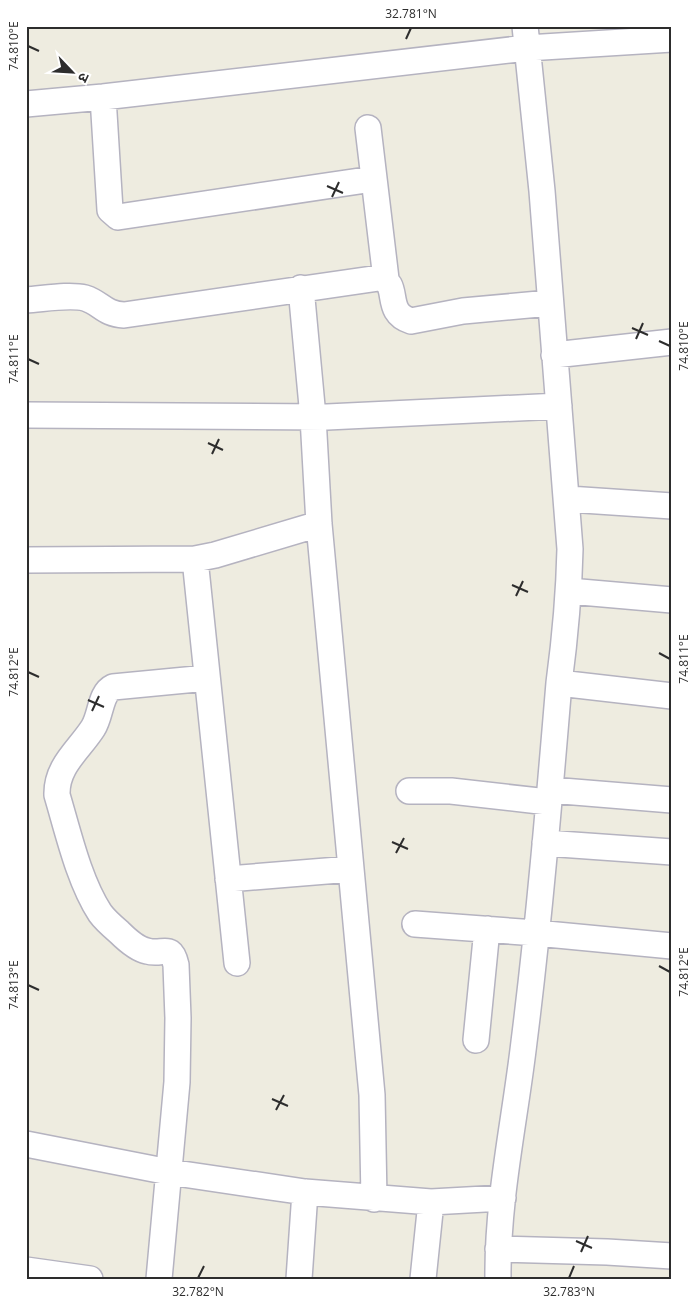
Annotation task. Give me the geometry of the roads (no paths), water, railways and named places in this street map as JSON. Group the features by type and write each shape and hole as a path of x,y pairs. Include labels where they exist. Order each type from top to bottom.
{"street":[{"path":"26,104 103,97 526,37 672,40"},
{"path":"498,1279 498,1249 503,1198 520,1082 536,933 569,591 570,549 568,499 554,355 542,191 526,37"},
{"path":"103,97 110,210 118,217 373,179"},
{"path":"368,128 386,280"},
{"path":"26,300 76,297 94,302 111,314 124,315 379,278 386,280 390,284 397,313 411,321 463,311 550,303"},
{"path":"301,288 313,417 319,524 372,1095 374,1199"},
{"path":"554,355 672,342"},
{"path":"26,414 313,417 559,406"},
{"path":"568,499 672,506"},
{"path":"26,560 195,559 216,555 319,524"},
{"path":"195,559 237,963"},
{"path":"569,591 672,600"},
{"path":"159,1279 177,1082 176,964 174,956 168,951 152,952 139,948 120,934 101,914 90,896 73,850 57,795 57,786 67,761 98,719 108,689 207,678"},
{"path":"559,683 672,696"},
{"path":"408,791 672,800"},
{"path":"544,843 672,852"},
{"path":"228,879 351,869"},
{"path":"415,924 672,946"},
{"path":"476,1040 487,929"},
{"path":"26,1144 168,1172 305,1192 374,1199 431,1202 503,1198"},
{"path":"300,1279 305,1192"},
{"path":"423,1279 431,1202"},
{"path":"498,1249 672,1256"},
{"path":"26,1270 90,1279"}]}
